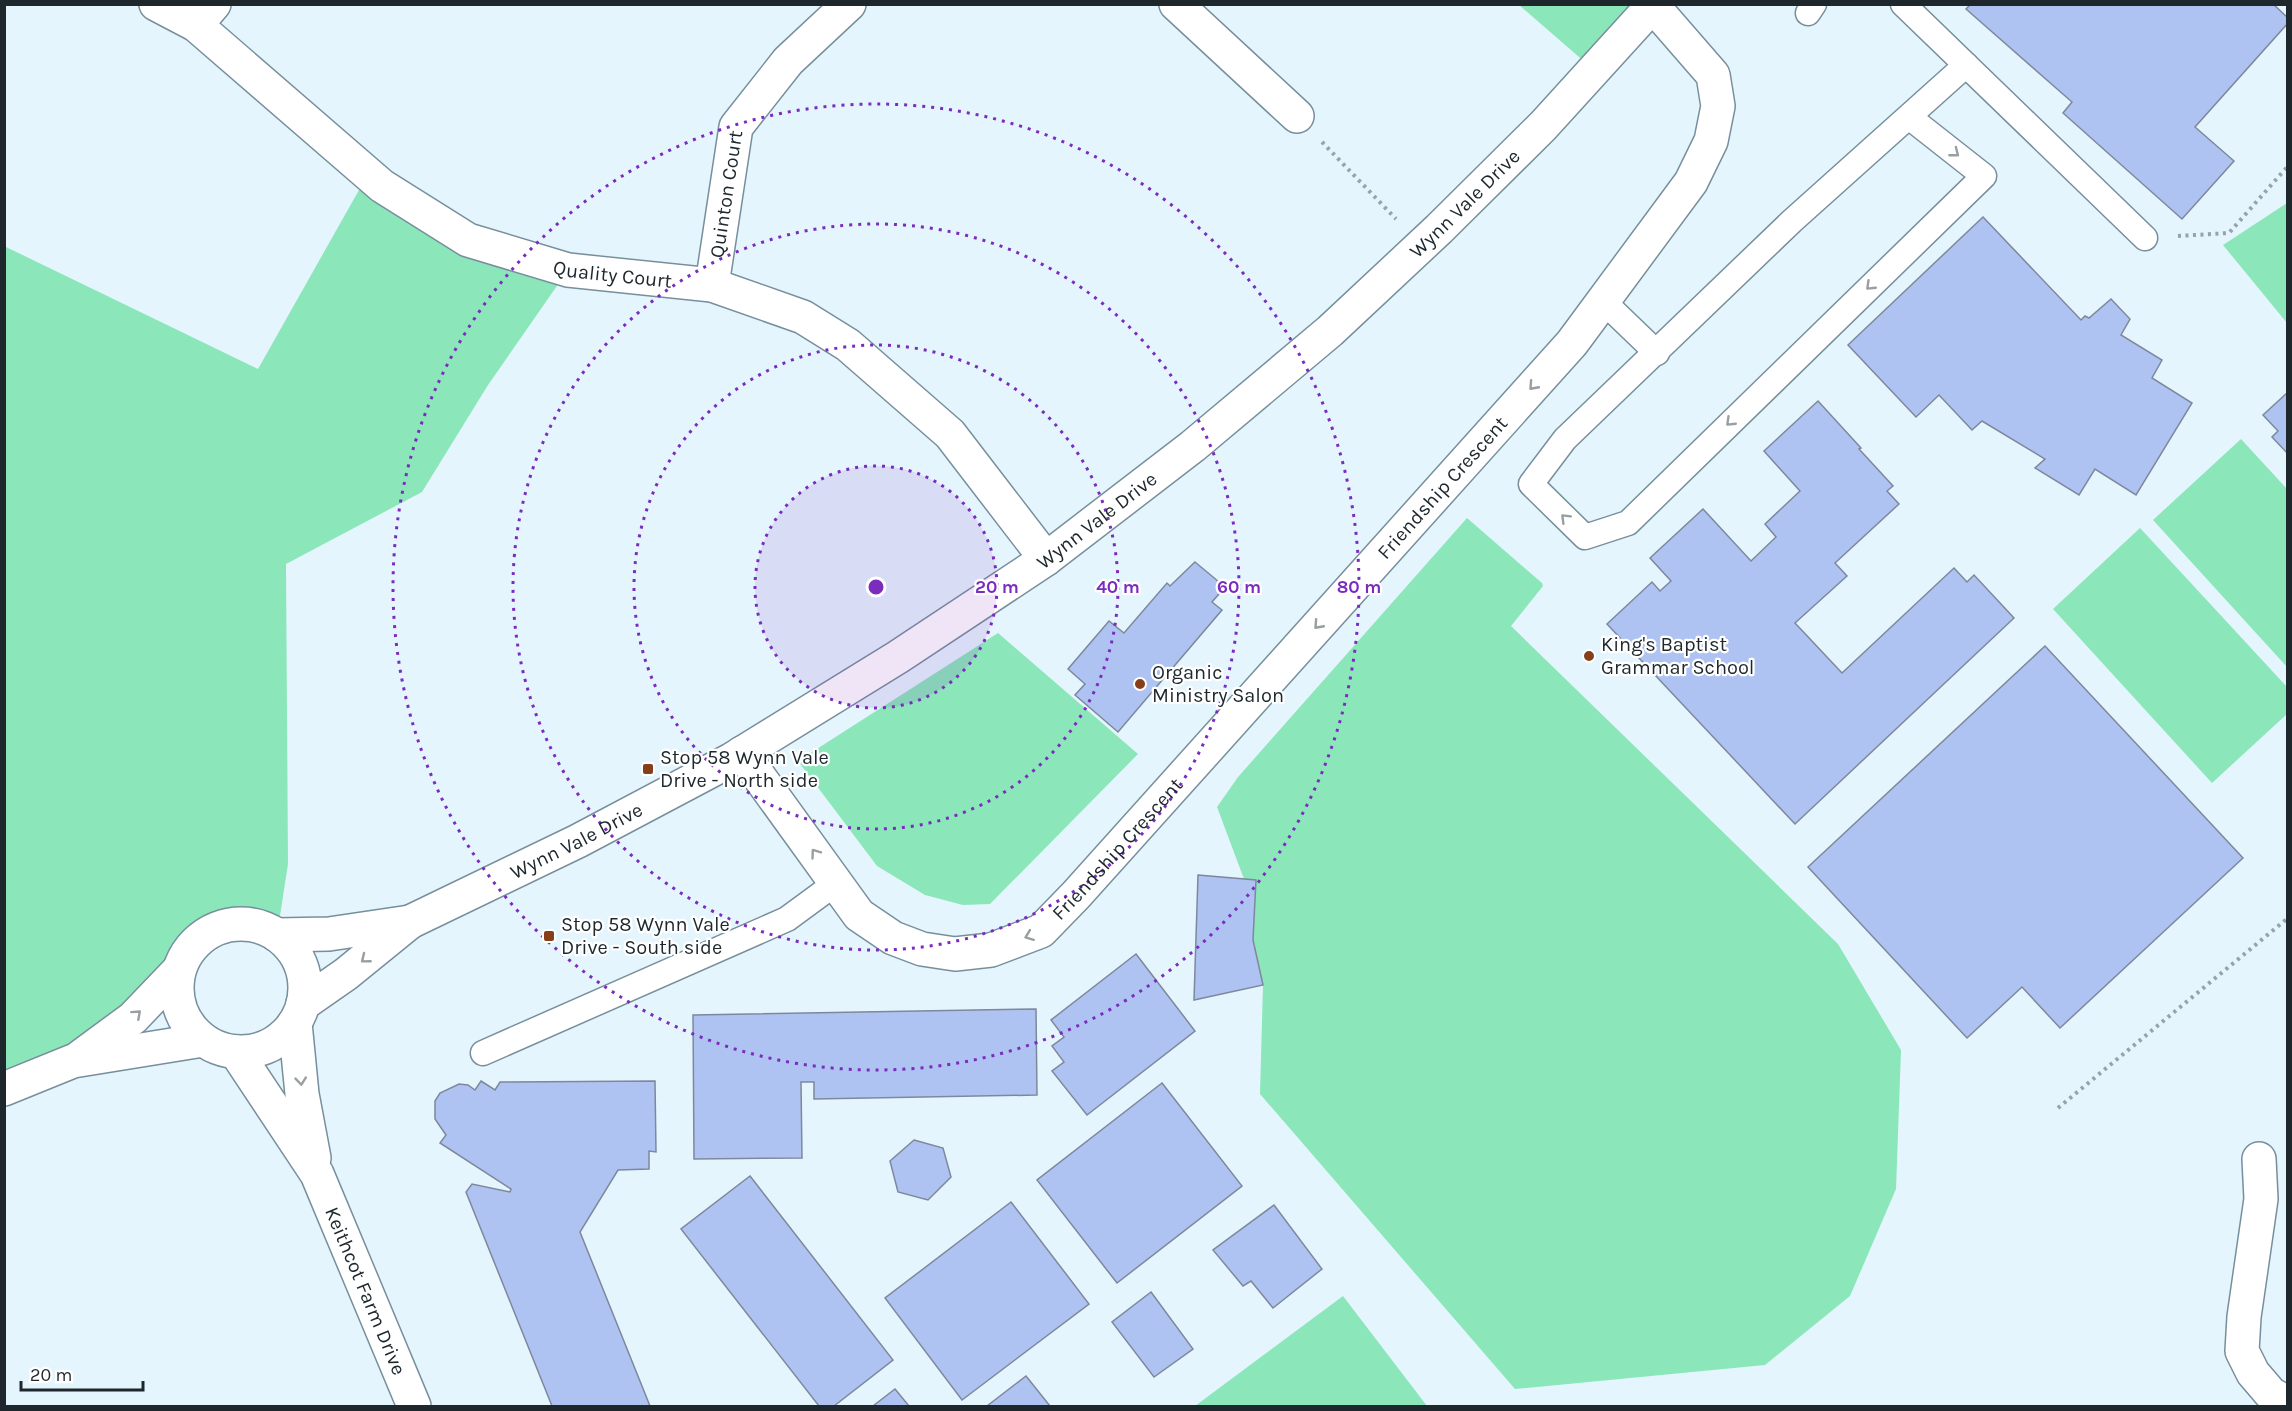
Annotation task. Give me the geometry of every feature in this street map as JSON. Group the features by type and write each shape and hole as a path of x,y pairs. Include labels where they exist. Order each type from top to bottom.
{"street":[{"name":"Quality Court","path":"156,4 205,15 382,186 468,240 568,270 712,285 803,317 848,345 950,434 1046,559"},
{"name":"Quinton Court","path":"712,285 736,127 788,61 849,4"},
{"path":"1176,4 1298,116"},
{"name":"Wynn Vale Drive","path":"299,1014 410,922 578,841 742,753 898,657 1046,559 1192,446 1330,331 1544,126 1654,5"},
{"name":"Friendship Crescent","path":"742,753 859,915 893,938 922,949 956,954 991,950 1041,931 1572,343 1691,182 1711,141 1718,106 1713,75 1654,5"},
{"name":"Wynn Vale Drive","path":"277,935 329,934 410,922"},
{"path":"73,1061 133,1018 179,970 187,955 198,942 211,931 245,924 262,927 277,935 296,954 302,965 306,991 299,1014 284,1036 270,1046 253,1052 236,1053 213,1046 203,1040 186,1021 177,996 179,970"},
{"name":"Keithcot Farm Drive","path":"299,1014 302,1094 317,1174"},
{"path":"4,1089 73,1061 203,1040"},
{"name":"Keithcot Farm Drive","path":"236,1053 317,1174 414,1407"},
{"path":"2259,1159 2261,1199 2244,1317 2242,1351 2253,1373 2271,1394 2288,1403"}],"lane":[{"path":"1903,4 2145,238"},
{"path":"1909,117 1984,176 1628,523 1585,537 1531,484 1565,439 1792,221 1966,65"},
{"path":"1603,301 1657,352"},
{"path":"483,1053 787,919 836,883"}],"path":[{"path":"1298,116 1422,245"},
{"path":"2145,238 2229,233 2288,166"},
{"path":"2058,1108 2288,918"}],"green space":[{"path":"1519,5 1654,5 1594,70"},
{"path":"368,174 568,270 488,385 422,492 286,564 288,864 277,935 245,924 228,925 211,931 198,942 187,955 179,970 153,999 4,1089 4,246 258,369"},
{"path":"2287,203 2287,323 2223,245"},
{"path":"2241,439 2287,489 2287,667 2153,520"},
{"path":"1467,518 1542,583 1543,586 1511,626 1838,944 1901,1050 1896,1189 1850,1296 1765,1365 1515,1389 1260,1094 1263,985 1253,940 1256,881 1244,879 1217,807 1238,777"},
{"path":"2140,528 2287,687 2287,714 2212,783 2053,609"},
{"path":"998,633 1138,754 990,904 963,905 925,895 877,866 798,761"},
{"path":"1343,1296 1427,1406 1195,1406"}],"building":[{"path":"1971,4 2273,4 2288,18 2288,23 2195,127 2234,161 2182,219 2063,113 2072,102 1966,9"},
{"path":"1983,217 2081,320 2085,316 2089,318 2111,299 2130,319 2121,335 2162,360 2152,378 2192,403 2136,495 2095,469 2079,495 2035,468 2045,459 1982,421 1972,430 1939,395 1916,417 1848,345"},
{"path":"2288,392 2288,454 2272,437 2278,431 2263,415"},
{"path":"1818,401 1893,486 1887,491 1899,504 1835,563 1847,576 1795,623 1842,673 1954,568 1967,582 1974,575 2014,618 1795,824 1607,624 1652,582 1660,591 1671,581 1650,558 1703,509 1751,561 1776,537 1765,524 1800,491 1764,451"},
{"path":"1195,562 1225,587 1212,602 1222,610 1118,732 1075,695 1085,684 1068,669 1109,621 1124,633 1167,583 1170,586"},
{"path":"2045,646 2243,858 2060,1028 2022,987 1967,1038 1808,867"},
{"path":"1198,875 1256,880 1253,940 1263,985 1194,1000"},
{"path":"1136,954 1195,1031 1087,1115 1052,1071 1064,1062 1052,1046 1064,1037 1051,1020"},
{"path":"1036,1009 1037,1095 814,1099 814,1082 801,1082 802,1158 694,1159 693,1015"},
{"path":"481,1081 495,1090 500,1082 655,1081 656,1152 649,1151 649,1169 618,1170 580,1232 650,1406 552,1406 466,1192 472,1184 510,1192 511,1189 440,1143 446,1135 435,1119 435,1101 440,1093 459,1084 468,1085 475,1090"},
{"path":"1162,1083 1242,1186 1117,1283 1037,1180"},
{"path":"914,1140 943,1148 951,1177 928,1200 898,1192 890,1161"},
{"path":"750,1176 893,1360 834,1406 819,1406 681,1229"},
{"path":"1011,1202 1089,1304 962,1400 885,1298"},
{"path":"1274,1205 1322,1269 1273,1308 1251,1281 1243,1286 1213,1250"},
{"path":"1151,1292 1193,1349 1154,1377 1112,1322"},
{"path":"1026,1376 1050,1406 987,1406"},
{"path":"895,1389 909,1406 873,1406"}],"place":[{"name":"King's Baptist Grammar School","path":"1589,656"},
{"name":"Organic Ministry Salon","path":"1140,684"},
{"name":"Stop 58 Wynn Vale Drive - North side","path":"648,769"},
{"name":"Stop 58 Wynn Vale Drive - South side","path":"549,936"}]}
